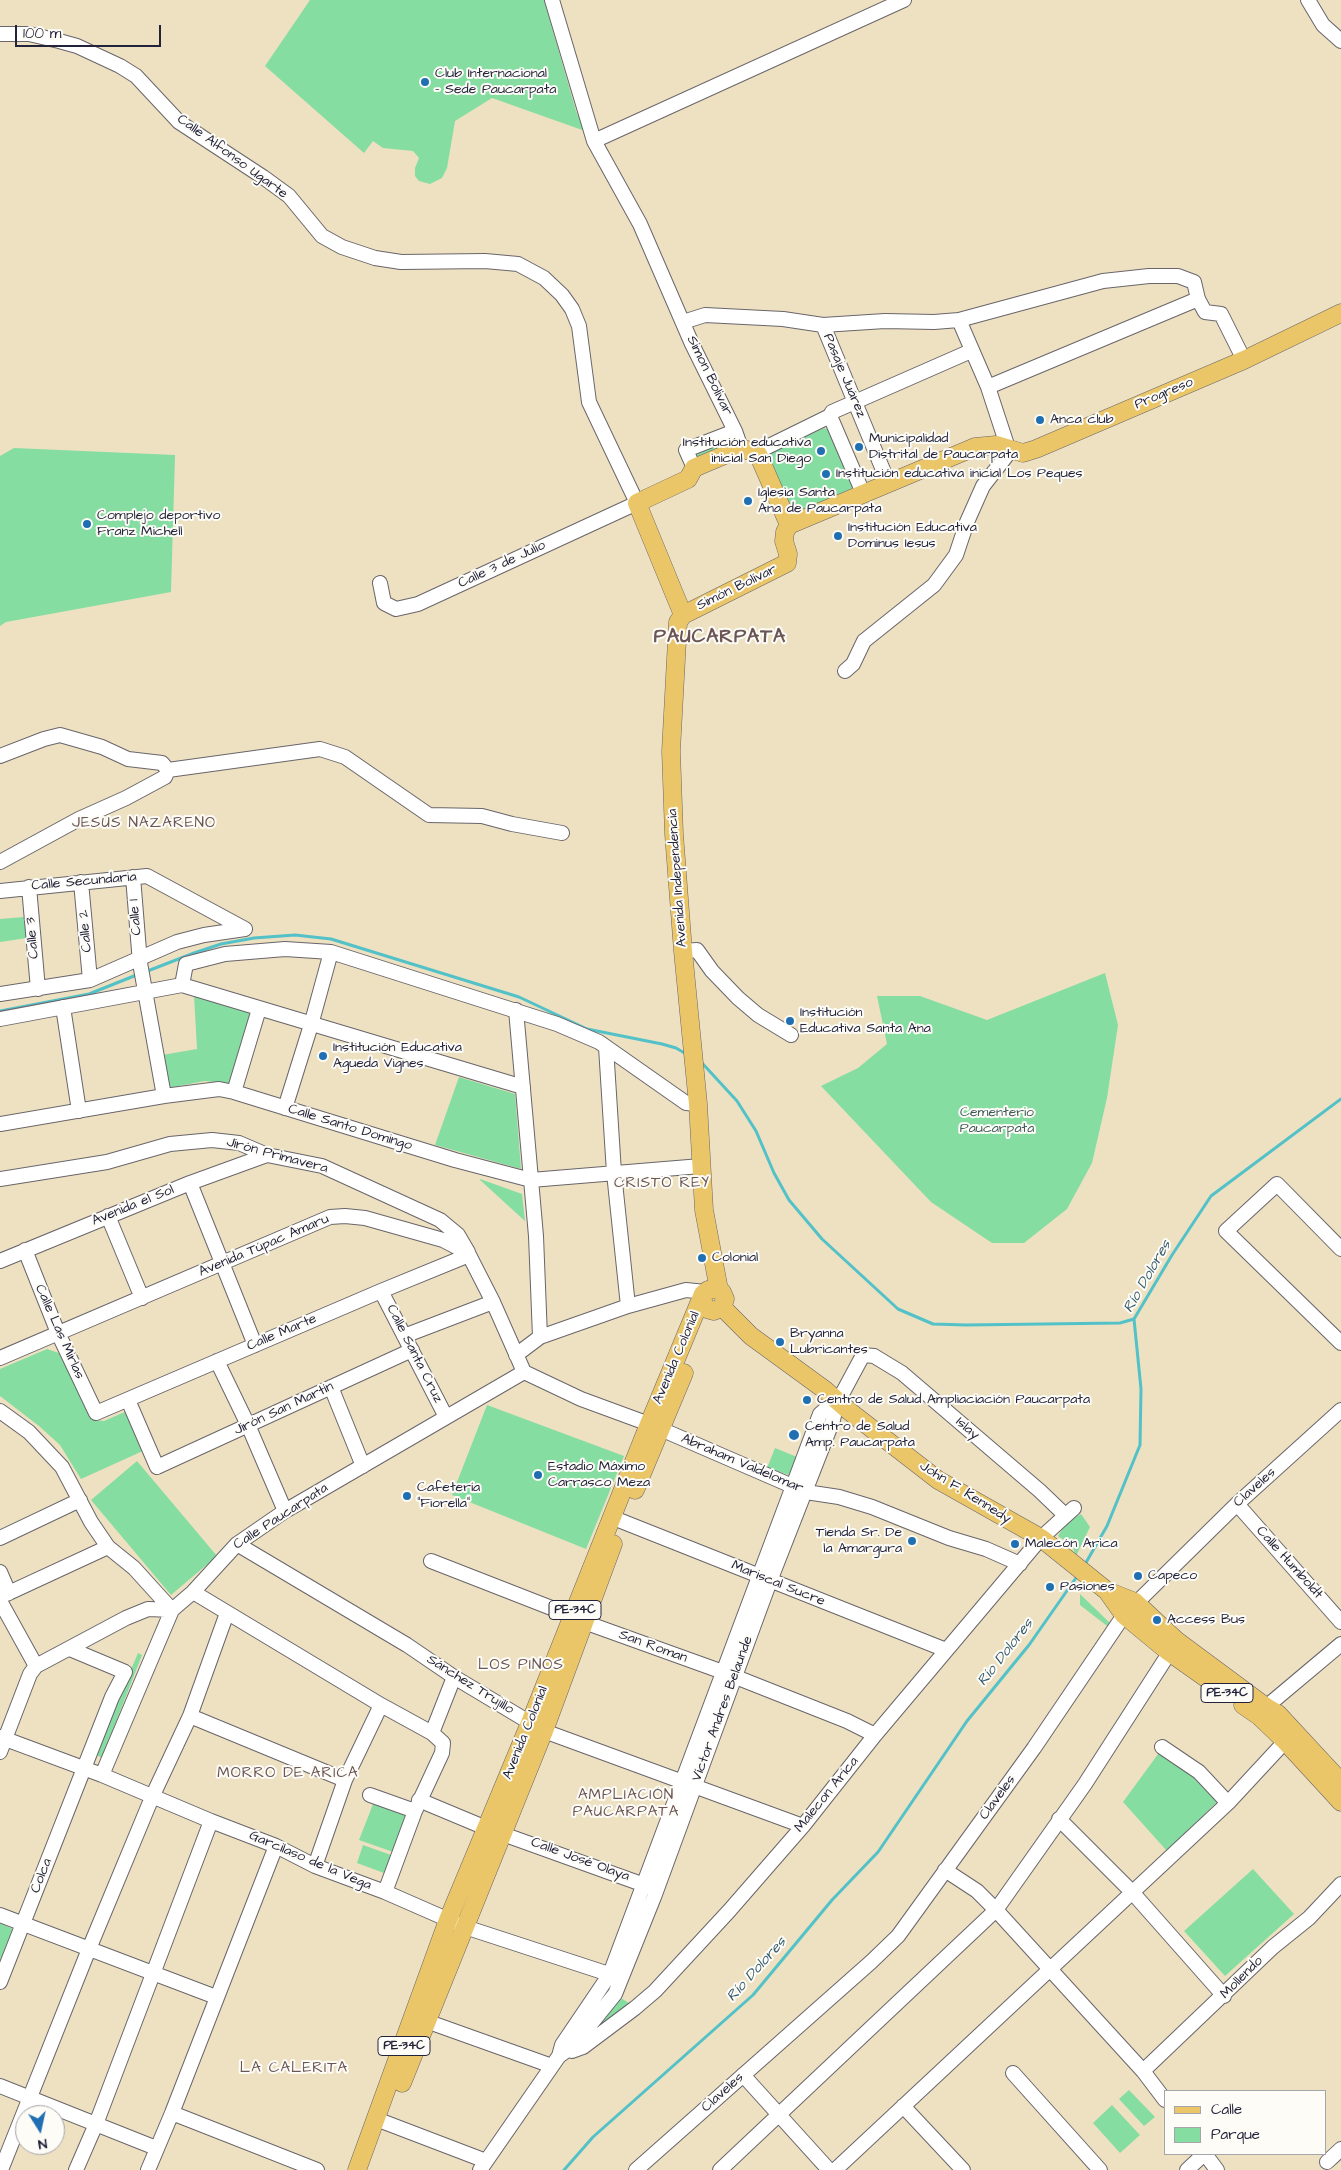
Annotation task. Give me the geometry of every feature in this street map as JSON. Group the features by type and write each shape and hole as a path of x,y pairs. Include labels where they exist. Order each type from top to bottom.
{"main road":[{"name":"Progreso","path":"789,525 975,447 984,445 1023,453 1036,449 1244,360 1341,313"},
{"path":"683,615 637,503 688,480 694,468 741,448 758,454"},
{"name":"Simón Bolívar","path":"683,615 787,563 788,554 784,540 785,532 789,525 758,454"},
{"name":"Avenida Independencia","path":"683,615 678,622 671,751 674,834 698,1104 704,1210 713,1262 711,1298"},
{"name":"John F. Kennedy","path":"711,1298 751,1336 938,1480 1041,1538 1087,1577 1130,1608"},
{"name":"Avenida Colonial","path":"357,2170 381,2121 456,1924 537,1727 654,1427 711,1298"},
{"name":"PE-34C","path":"1130,1608 1173,1646 1262,1712 1341,1782"},
{"name":"PE-34C","path":"1288,1736 1341,1802"},
{"name":"Avenida Colonial","path":"368,2170 381,2121"}],"street":[{"name":"Simon Bolivar","path":"552,0 594,141 640,224 683,322 735,430"},
{"path":"594,141 904,0"},
{"path":"1308,0 1323,24 1341,41"},
{"name":"Calle Alfonso Ugarte","path":"0,34 29,34 51,38 77,46 120,66 136,76 179,122 282,191 322,236 342,247 375,258 401,262 502,261 518,264 544,278 562,295 576,318 590,402 637,503"},
{"path":"683,322 705,315 777,319 823,326 885,321 934,322 959,320 1103,281 1149,276 1178,276 1194,282 1198,299 1205,312 1221,314 1244,360"},
{"path":"988,387 1198,299"},
{"path":"844,671 853,664 864,641 934,584 956,555 967,522 983,486 1010,449 988,387 959,320"},
{"name":"Pasaje Juárez","path":"823,326 888,482"},
{"path":"758,454 765,448 830,416 832,412 971,351"},
{"path":"830,416 863,493"},
{"path":"694,468 686,450 735,430 741,448"},
{"name":"Calle 3 de Julio","path":"380,583 384,603 396,609 418,604 637,503"},
{"path":"0,756 44,739 60,736 102,747 128,759 162,763 168,770"},
{"path":"168,770 320,749 344,757 430,815 482,816 512,824 562,833"},
{"path":"1,860 165,777 168,770"},
{"name":"Calle Secundaria","path":"0,891 150,877 245,929 204,935 178,942 140,960"},
{"name":"Calle 1","path":"133,878 140,960 164,1096"},
{"name":"Calle 2","path":"81,882 90,980"},
{"name":"Calle 3","path":"29,887 38,989"},
{"path":"182,985 186,964 225,954 285,949 331,952 557,1024 599,1042 686,1103 698,1104"},
{"path":"683,951 697,950 712,971 738,998 758,1015 791,1035"},
{"path":"285,1108 331,952"},
{"path":"0,994 90,980 140,960"},
{"path":"0,1019 144,988 182,985 258,1010 523,1087"},
{"path":"63,1006 79,1111"},
{"path":"234,1092 258,1010"},
{"path":"516,1010 536,1236 540,1337"},
{"path":"606,1047 614,1173 628,1306"},
{"name":"Calle Santo Domingo","path":"0,1124 164,1096 219,1089 455,1160 531,1180 702,1166"},
{"name":"Jirón Primavera","path":"0,1179 108,1162 170,1144 212,1140 239,1142 267,1155 322,1166 440,1220 458,1234 469,1256"},
{"name":"Avenida el Sol","path":"0,1261 190,1183 267,1155"},
{"path":"190,1183 255,1345"},
{"path":"1341,1250 1277,1184 1226,1231 1341,1343"},
{"path":"108,1216 142,1298"},
{"name":"Avenida Túpac Amaru","path":"0,1358 330,1217 365,1218 443,1240 469,1256"},
{"name":"Calle Las Mirlas","path":"24,1250 58,1333 96,1413"},
{"path":"469,1256 493,1302 524,1372"},
{"name":"Calle Marte","path":"96,1413 381,1291 469,1256"},
{"path":"516,1355 540,1337 628,1306 686,1290 711,1298"},
{"name":"Calle Santa Cruz","path":"381,1291 446,1417"},
{"path":"404,1336 493,1302"},
{"name":"Jirón San Martín","path":"128,1400 157,1467 412,1350"},
{"name":"Víctor Andres Belaunde","path":"616,1976 643,1884 687,1785 764,1578 800,1489 820,1414 837,1401 863,1355"},
{"name":"Islay","path":"863,1355 874,1356 902,1373 1040,1491 1069,1512"},
{"path":"217,1361 248,1425 285,1511"},
{"name":"Abraham Valdelomar","path":"524,1372 581,1399 654,1427 800,1489 839,1497 872,1507 949,1538 986,1549 1020,1564"},
{"name":"Calle Paucarpata","path":"172,1610 193,1592 237,1544 285,1511 524,1372"},
{"path":"331,1387 363,1466"},
{"name":"Claveles","path":"636,2170 898,1936 1034,1748 1130,1608 1237,1504 1341,1410"},
{"path":"0,1411 29,1432 62,1467 91,1522 108,1547 134,1568 172,1610"},
{"path":"0,1538 80,1500"},
{"name":"Calle Humboldt","path":"1237,1504 1341,1622"},
{"name":"Malecon Arica","path":"555,2061 583,2047 655,1991 730,1911 803,1826 875,1735 1041,1538 1069,1512"},
{"name":"Mariscal Sucre","path":"617,1519 946,1650"},
{"name":"Sánchez Trujillo","path":"237,1544 407,1645 454,1677 537,1727 687,1785 803,1826"},
{"path":"3,1597 108,1547"},
{"name":"San Roman","path":"431,1561 847,1721 875,1735"},
{"path":"0,1572 3,1597 36,1666"},
{"path":"193,1592 381,1705 432,1733 443,1742 442,1753 417,1805 385,1892"},
{"path":"2,1743 30,1674 36,1666 126,1618 148,1609 172,1610"},
{"path":"102,1775 172,1610"},
{"path":"1,2170 153,1795 190,1716 227,1613"},
{"path":"1262,1712 1341,1644"},
{"path":"720,2170 996,1910 1085,1784 1173,1646"},
{"name":"Colca","path":"0,1982 112,1697 125,1672 70,1649"},
{"path":"432,1733 454,1677"},
{"path":"315,1866 345,1780 381,1705"},
{"path":"190,1716 345,1780"},
{"path":"835,2170 1228,1803 1288,1736"},
{"name":"Garcilaso de la Vega","path":"2,1743 102,1775 153,1795 210,1821 276,1846 315,1866 385,1892 456,1924 616,1976"},
{"path":"1162,1747 1199,1772 1228,1803"},
{"name":"Víctor Andres Belaunde","path":"483,2166 555,2061 562,2045 616,1976 656,1889 687,1785"},
{"name":"Calle José Olaya","path":"370,1795 417,1805 495,1830 656,1889"},
{"path":"1059,1819 1132,1892 1224,1996"},
{"path":"76,2170 96,2124 210,1821"},
{"path":"148,2170 276,1846"},
{"path":"945,1870 977,1891 996,1910 1143,2071 1164,2099"},
{"name":"Mollendo","path":"1143,2071 1274,1947 1308,1918 1341,1884"},
{"path":"0,1915 216,1997"},
{"path":"419,2022 555,2061"},
{"path":"1013,2073 1100,2170"},
{"path":"743,2075 829,2170"},
{"path":"0,2086 156,2148"},
{"path":"903,2106 963,2170"},
{"path":"172,2113 317,2170"},
{"path":"381,2121 483,2166"},
{"path":"1186,2170 1204,2155"},
{"path":"1206,2155 1217,2170"}],"green space":[{"name":"Club Internacional - Sede Paucarpata","path":"310,0 544,0 576,111 585,131 492,98 455,121 447,168 442,178 430,184 419,181 415,176 415,168 419,158 413,151 383,148 373,141 364,153 265,66"},
{"path":"824,428 830,430 854,484 850,491 798,513 789,511 764,455"},
{"path":"727,439 731,447 698,460 694,452"},
{"name":"Complejo deportivo Franz Michell","path":"14,448 175,455 171,592 6,622 0,626 0,456"},
{"path":"24,917 27,938 0,942 0,919"},
{"name":"Cementerio Paucarpata","path":"1105,973 1118,1025 1107,1098 1092,1163 1067,1209 1024,1243 992,1243 931,1202 821,1086 858,1068 887,1044 877,996 920,996 987,1020"},
{"path":"194,995 254,1013 233,1084 205,1081 168,1088 162,1055 197,1049"},
{"path":"459,1077 515,1094 521,1169 435,1145"},
{"path":"480,1180 522,1194 525,1221"},
{"path":"47,1349 59,1353 94,1420 104,1421 127,1411 145,1450 81,1479 60,1445 0,1396 0,1369"},
{"name":"Estadio Máximo Carrasco Meza","path":"487,1405 624,1456 586,1549 452,1495"},
{"path":"775,1448 797,1457 789,1475 767,1468"},
{"path":"137,1461 217,1556 171,1595 91,1500"},
{"path":"1081,1514 1090,1527 1076,1556 1072,1546 1058,1536 1067,1522"},
{"path":"1080,1594 1111,1624 1111,1629 1080,1605"},
{"path":"138,1653 142,1655 102,1758 95,1754"},
{"path":"1161,1750 1220,1799 1167,1851 1123,1802"},
{"path":"377,1794 410,1805 393,1852 359,1840"},
{"path":"363,1845 391,1855 384,1873 357,1863"},
{"path":"1253,1869 1294,1914 1225,1976 1184,1931"},
{"path":"0,1923 13,1929 0,1964"},
{"path":"621,1998 632,2005 597,2031 594,2029"},
{"path":"1129,2090 1155,2117 1144,2126 1119,2099"},
{"path":"1112,2105 1140,2135 1120,2153 1093,2123"}],"waterway":[{"path":"145,972 221,944 254,938 295,935 331,939 519,997 587,1029 662,1044 676,1048 688,1055"},
{"path":"0,1011 89,994 139,974"},
{"path":"702,1063 737,1101 756,1131 774,1173 789,1200 822,1239 898,1309 933,1324 1120,1323 1134,1319"},
{"name":"Río Dolores","path":"1084,1566 1107,1526 1140,1445 1141,1389 1134,1319 1172,1255 1211,1196 1341,1099"},
{"name":"Río Dolores","path":"564,2170 593,2137 753,1995 832,1900 878,1852 967,1721 1029,1645 1078,1575"}],"place":[{"name":"Club Internacional - Sede Paucarpata","path":"425,82"},
{"name":"Anca club","path":"1040,420"},
{"name":"Municipalidad Distrital de Paucarpata","path":"859,447"},
{"name":"Institución educativa inicial San Diego","path":"821,451"},
{"name":"Institución educativa inicial Los Peques","path":"826,474"},
{"name":"Iglesia Santa Ana de Paucarpata","path":"748,501"},
{"name":"Complejo deportivo Franz Michell","path":"87,524"},
{"name":"Institución Educativa Dominus Iesus","path":"838,536"},
{"name":"Institución Educativa Santa Ana","path":"790,1021"},
{"name":"Institución Educativa Agueda Vignes","path":"323,1056"},
{"name":"Colonial","path":"702,1258"},
{"name":"Bryanna Lubricantes","path":"780,1342"},
{"name":"Centro de Salud Ampliaciación Paucarpata","path":"807,1400"},
{"name":"Centro de Salud Amp. Paucarpata","path":"794,1435"},
{"name":"Estadio Máximo Carrasco Meza","path":"538,1475"},
{"name":"Cafetería \"Fiorella\"","path":"407,1496"},
{"name":"Tienda Sr. De la Amargura","path":"912,1541"},
{"name":"Malecón Arica","path":"1015,1544"},
{"name":"Capeco","path":"1138,1576"},
{"name":"Pasiones","path":"1050,1587"},
{"name":"Access Bus","path":"1157,1620"}],"district":[{"name":"PAUCARPATA","path":"720,638"},
{"name":"JESUS NAZARENO","path":"144,824"},
{"name":"CRISTO REY","path":"662,1184"},
{"name":"LOS PINOS","path":"521,1666"},
{"name":"MORRO DE ARICA","path":"288,1774"},
{"name":"AMPLIACIÓN PAUCARPATA","path":"626,1804"},
{"name":"LA CALERITA","path":"294,2069"}]}
